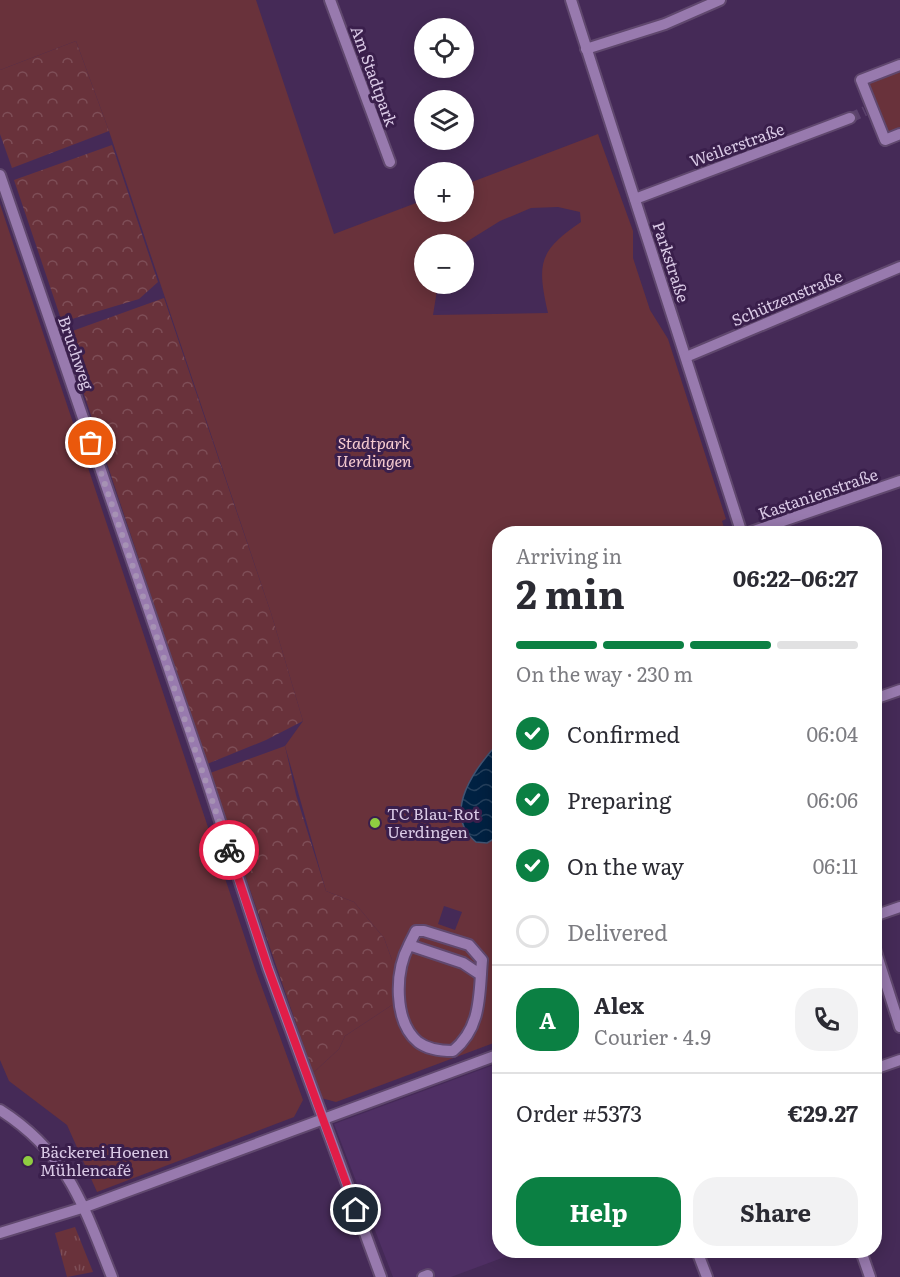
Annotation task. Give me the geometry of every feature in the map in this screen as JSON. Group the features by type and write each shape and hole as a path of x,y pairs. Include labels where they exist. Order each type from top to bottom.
{"street":[{"name":"Am Stadtpark","path":"330,0 390,162"},
{"name":"Parkstraße","path":"571,0 741,526"},
{"path":"586,49 665,24 720,0"},
{"path":"900,65 861,80 869,110 885,140 900,134"},
{"name":"Weilerstraße","path":"635,199 850,118"},
{"name":"Bruchweg","path":"0,175 204,772 268,968 381,1277"},
{"name":"Schützenstraße","path":"686,357 900,267"},
{"name":"Kastanienstraße","path":"768,526 900,481"},
{"path":"882,696 900,690"},
{"path":"882,913 900,907"},
{"path":"416,931 424,931 469,945 482,960 472,1030 453,1050 419,1043 411,1035 400,1009 401,959 416,931"},
{"path":"409,945 463,963 481,975"},
{"path":"882,971 900,1027"},
{"path":"453,1050 456,1074"},
{"path":"0,1233 85,1207 322,1120 456,1074 492,1058"},
{"path":"882,1066 900,1060"},
{"path":"0,1110 47,1148 65,1170 85,1207 112,1277"},
{"path":"700,1258 707,1277"},
{"path":"863,1258 870,1277"}],"shaded area":[{"path":"492,1066 492,1258 502,1258 451,1277 393,1277 334,1124"}],"green space":[{"name":"Stadtpark Uerdingen","path":"0,0 256,0 334,234 414,204 414,222 474,222 474,181 598,134 633,231 633,258 650,310 668,339 726,519 722,521 724,526 492,526 492,750 467,833 476,842 492,840 492,1044 336,1102 321,1098 313,1073 339,1049 345,1036 392,1005 392,960 384,938 354,902 326,891 285,746 303,721 271,613 109,131 76,41 0,70","holes":["558,207 580,212 581,222 556,242 544,260 542,282 548,313 433,315 436,294 414,294 414,234 474,234 474,237 500,221 531,208","444,906 462,912 455,930 438,924"]},
{"path":"76,41 109,131 12,168 0,134 0,70"},
{"path":"900,68 900,129 888,134 867,81"},
{"path":"112,145 158,282 139,299 62,322 14,180"},
{"path":"0,204 256,971 303,1100 294,1117 97,1192 67,1125 9,1081 0,1060"},
{"path":"164,298 271,613 303,721 266,740 207,764 64,334"},
{"path":"285,746 296,795 326,891 354,902 384,938 392,960 392,1005 345,1036 339,1049 313,1073 210,773"},
{"path":"75,1227 93,1272 67,1277 55,1233"}],"water":[{"path":"492,751 492,840 487,843 476,842 466,830 461,818 466,790"}],"tunnel":[{"path":"850,118 865,111"}],"way so far":[{"path":"91,443 229,850"}],"place":[{"name":"TC Blau-Rot Uerdingen","path":"375,823"},
{"name":"Bäckerei Hoenen Mühlencafé","path":"28,1161"}],"route":[{"path":"229,850 268,968 356,1210"}]}
